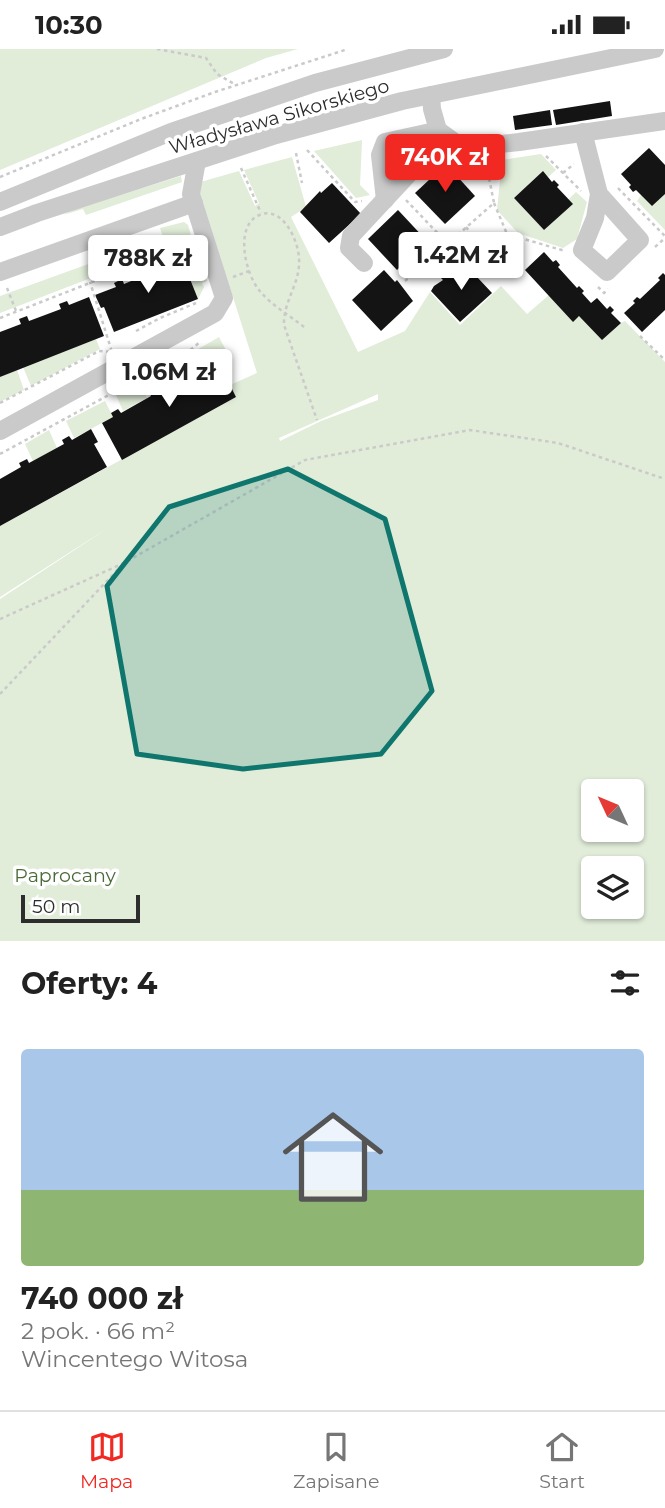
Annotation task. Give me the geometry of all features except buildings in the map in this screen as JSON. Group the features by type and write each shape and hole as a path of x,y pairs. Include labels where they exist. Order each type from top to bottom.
{"street":[{"name":"Władysława Sikorskiego","path":"0,202 171,132 315,83 444,49"},
{"name":"Władysława Sikorskiego","path":"0,227 276,135 579,57 653,49"},
{"path":"364,263 349,249 348,243 351,236 392,197 417,165 431,132 431,95"},
{"path":"392,197 380,155 385,142 431,132 463,148 665,121"},
{"path":"583,132 597,189"},
{"path":"0,431 215,313 224,298 191,194 197,161"},
{"path":"1,272 194,203"}],"path":[{"path":"158,49 206,58 217,74 236,85"},
{"path":"0,177 141,119 348,49"},
{"path":"429,164 436,164 449,150"},
{"path":"541,151 665,236"},
{"path":"296,153 302,183"},
{"path":"466,227 475,238 483,259 494,268 505,270 515,265 519,255 516,244 507,234 494,203 485,160"},
{"path":"241,169 262,214"},
{"path":"464,178 487,169"},
{"path":"392,197 447,243"},
{"path":"405,281 494,203"},
{"path":"304,327 283,310 260,292 243,255 245,235 253,221 262,214 274,214 284,221 297,243 298,277 283,310 284,325 317,420"},
{"path":"507,234 564,252 572,246"},
{"path":"0,318 197,242"},
{"path":"1,272 16,311"},
{"path":"0,403 99,351 113,352 90,282"},
{"path":"136,331 201,301"},
{"path":"0,454 188,352 203,340 194,323"},
{"path":"640,336 664,358"},
{"path":"0,619 124,563 305,460 470,430 558,443 665,479"},
{"path":"0,694 124,563"}],"highlighted area":[{"path":"288,469 385,519 432,691 381,754 243,769 137,754 107,586 169,507"}],"green space":[{"path":"0,49 298,49 266,58 0,170"},
{"path":"362,140 360,185 370,195 356,198 314,151"},
{"path":"541,154 556,170 548,177 542,172 514,198 544,230 572,204 568,200 576,192 587,202 577,239 563,248 518,233 497,210 502,160"},
{"name":"Paprocany","path":"292,157 306,207 291,217 358,352 405,331 430,292 460,325 501,286 527,314 549,295 573,321 579,316 621,323 625,321 665,362 665,941 0,941 0,599 114,524 0,597 0,526 236,397 230,385 257,373 197,183 239,171 255,206 259,203 244,170","holes":["378,394 378,400 321,421 280,441 279,438"]},
{"path":"181,176 182,182 86,215 83,209 63,215 73,210"},
{"path":"665,194 665,230 637,201 641,195"},
{"path":"184,222 188,225 192,239 0,313 0,296 163,237 160,228"},
{"path":"195,246 207,281 202,283 204,287 198,299 188,274 192,272 187,259 166,267 165,257"},
{"path":"219,337 228,354 203,368 195,351"},
{"path":"96,339 100,349 31,386 23,367"},
{"path":"180,359 189,376 164,389 156,372"},
{"path":"17,370 24,390 0,402 0,377"},
{"path":"140,381 147,398 123,411 116,395"},
{"path":"105,401 113,417 74,438 66,421"},
{"path":"49,430 57,448 33,461 25,444"}]}
